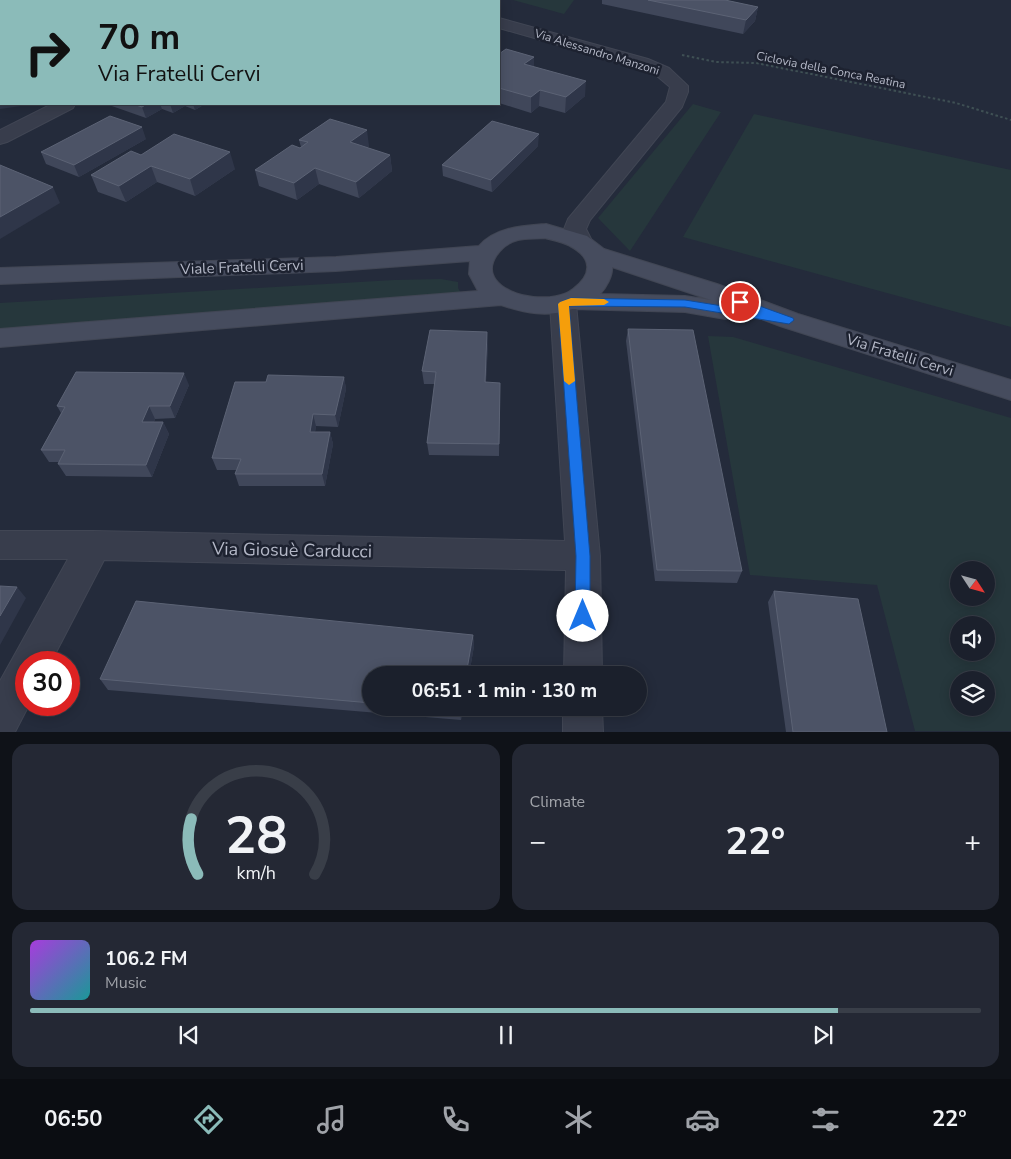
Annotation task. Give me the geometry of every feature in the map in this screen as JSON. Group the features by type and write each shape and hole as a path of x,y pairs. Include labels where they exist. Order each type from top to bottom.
{"street":[{"name":"Via Alessandro Manzoni","path":"500,24 642,63 663,72 679,86 675,104 579,219 575,229 588,247"},
{"path":"0,138 64,105"},
{"path":"546,231 564,234 588,247 601,266 600,277 593,289 581,298 567,303 542,307 520,304 501,297 488,288 481,276 480,264 484,253 495,243 509,236 527,232 546,231"},
{"name":"Via Fratelli Cervi","path":"588,247 789,320 1011,390"},
{"name":"Viale Fratelli Cervi","path":"0,276 336,264 484,253"},
{"path":"0,338 501,297"},
{"path":"567,303 583,556 583,666"},
{"name":"Via Fratelli Cervi","path":"567,303 685,304 789,320"},
{"name":"Via Giosuè Carducci","path":"0,545 94,545 583,556"},
{"path":"37,651 94,545"},
{"path":"0,720 15,692"},
{"path":"583,716 583,732"}],"path":[{"name":"Ciclovia della Conca Reatina","path":"678,54 716,62 766,65 956,103 1011,120"}],"shaded area":[{"path":"513,0 574,0 564,14"},
{"path":"693,104 721,112 630,251 598,218"},
{"path":"754,114 1011,170 1011,327 683,237"},
{"path":"441,279 458,282 458,288 462,295 0,329 0,303 394,280"},
{"path":"708,336 733,337 1011,418 1011,731 915,731 877,585 750,575"}],"building":[{"path":"648,0 725,0 758,7 746,20"},
{"path":"506,49 534,57 524,64 586,81 566,97 540,90 531,97 500,88 500,53"},
{"path":"110,116 142,127 74,165 41,152"},
{"path":"330,119 367,130 350,142 390,155 356,182 315,168 294,183 255,170 292,145 300,148 308,142 299,140"},
{"path":"492,121 539,134 491,180 442,165"},
{"path":"174,134 230,152 190,179 151,166 119,186 91,175 131,151 141,155"},
{"path":"0,165 53,187 0,217"},
{"path":"628,329 693,330 742,571 657,570"},
{"path":"430,330 487,332 485,382 500,383 499,444 427,443 436,372 422,371"},
{"path":"76,372 184,373 170,406 149,406 142,422 163,422 146,465 58,464 65,450 41,450 65,407 57,406"},
{"path":"268,375 344,377 335,415 313,414 310,432 330,432 322,474 235,474 241,459 212,458 235,382 266,382"},
{"path":"0,586 17,587 0,616"},
{"path":"774,591 858,599 887,732 793,732"},
{"path":"136,601 473,635 468,666 362,666 362,702 100,679"}],"slow traffic":[{"path":"569,381 563,304 571,302 604,302"}],"route":[{"path":"583,616 583,556 563,304 571,302 685,304 789,320 740,302"}]}
